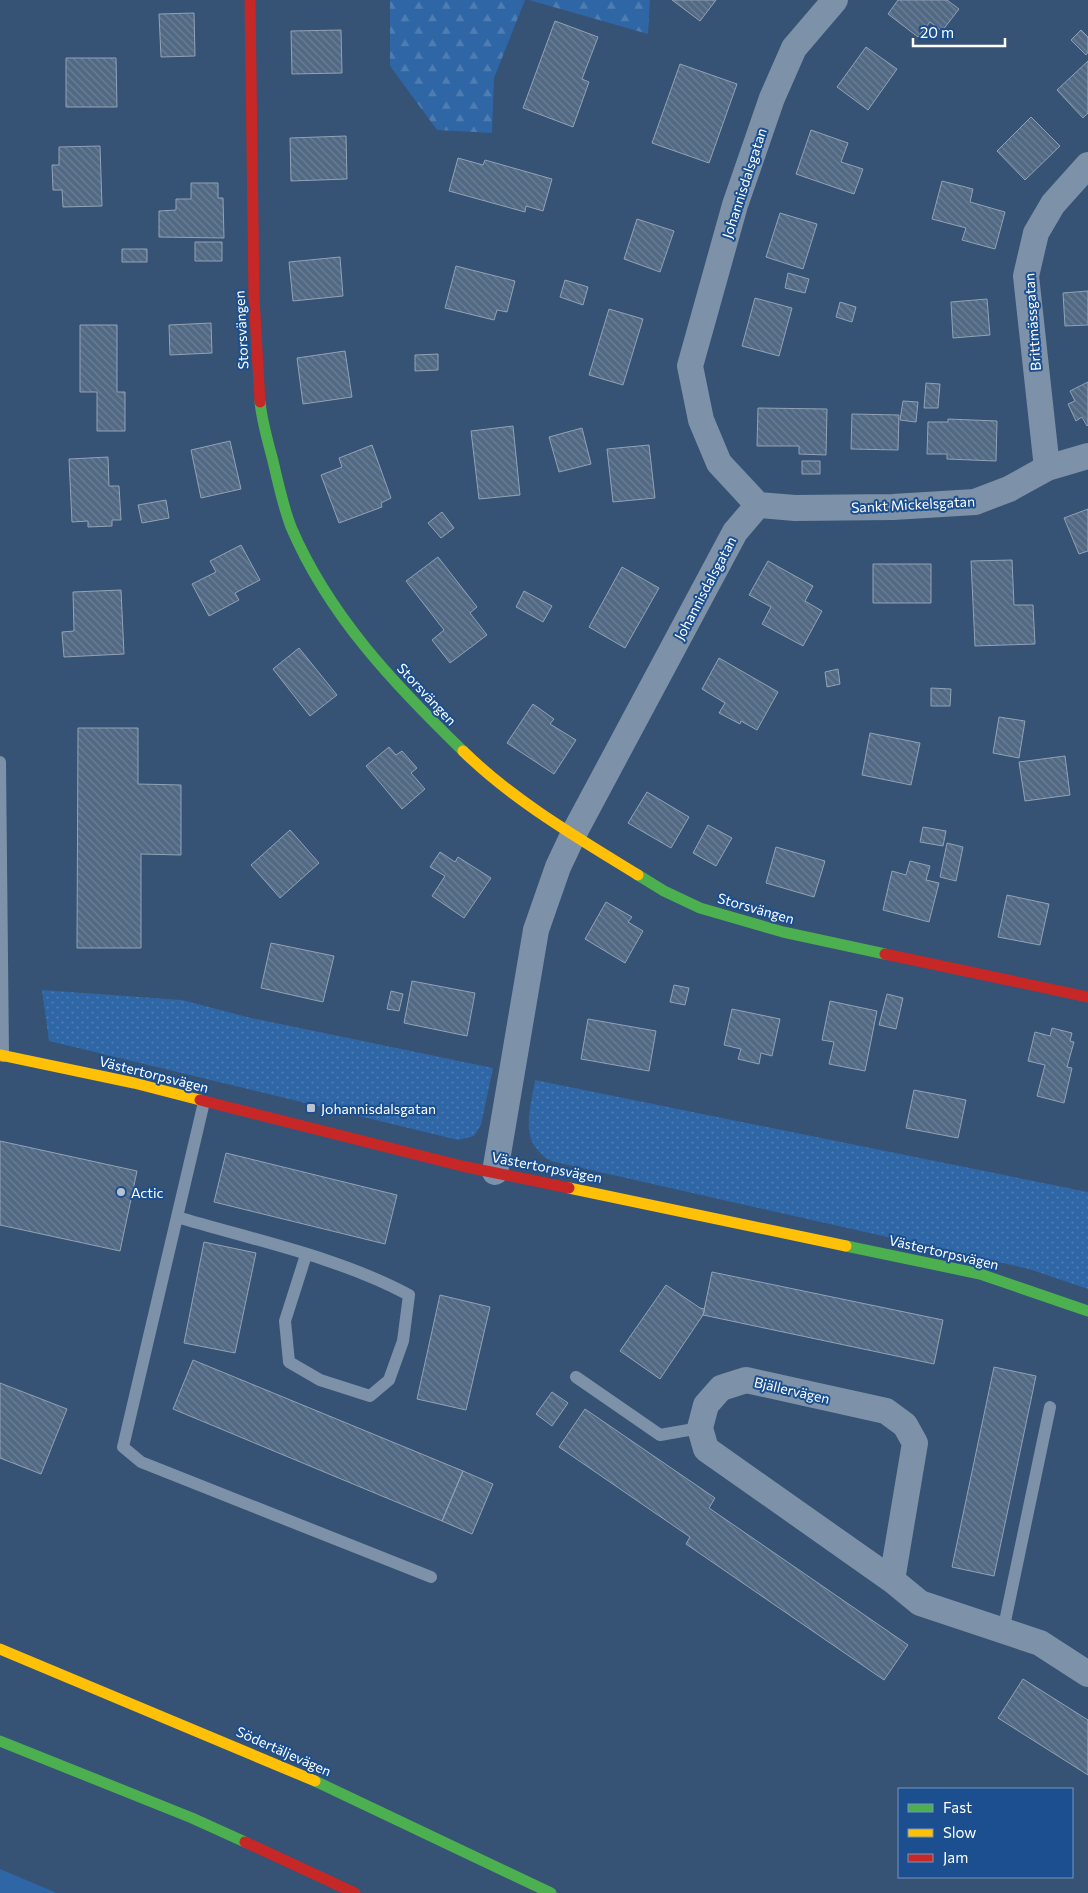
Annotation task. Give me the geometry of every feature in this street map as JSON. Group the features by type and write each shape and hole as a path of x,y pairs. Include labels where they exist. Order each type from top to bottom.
{"main road":[{"name":"Storsvängen","path":"250,0 252,223 256,357 261,410 280,492 291,526 311,567 335,607 361,643 392,680 475,763 519,797 573,834 664,891 700,908 735,920 1037,988 1088,997"},
{"name":"Västertorpsvägen","path":"2,1056 134,1083 462,1166 980,1274 1088,1311"},
{"name":"Södertäljevägen","path":"0,1649 207,1733 475,1854 551,1893"},
{"path":"0,1741 192,1818 355,1893"}],"street":[{"name":"Johannisdalsgatan","path":"495,1172 536,930 558,867 573,834 735,532 758,505 719,463 701,420 690,366 735,205 772,98 794,48 835,0"},
{"name":"Brittmässgatan","path":"1047,468 1026,276 1036,233 1053,204 1088,165"},
{"name":"Sankt Mickelsgatan","path":"758,505 795,508 893,507 975,502 1008,489 1047,468 1088,456"},
{"name":"Bjällervägen","path":"700,1428 706,1405 721,1388 746,1380 886,1411 905,1425 915,1443 892,1580"},
{"path":"700,1428 706,1449 892,1580 920,1603 1040,1643 1088,1674"}],"lane":[{"path":"0,762 2,1056"},
{"path":"204,1102 123,1447 141,1462 431,1577"},
{"path":"176,1217 306,1255 381,1280 409,1296 403,1341 389,1380 370,1396 320,1380 289,1362 285,1321 306,1255"},
{"path":"576,1377 660,1435 700,1428"},
{"path":"1003,1631 1050,1407"}],"green space":[{"path":"390,0 525,0 494,78 492,133 437,130 390,66"},
{"path":"529,0 650,0 648,34"},
{"path":"42,990 182,1000 251,1018 493,1068 481,1125 474,1136 458,1140 49,1041"},
{"path":"535,1080 1088,1192 1088,1289 1029,1269 551,1161 534,1145 530,1136 529,1115"},
{"path":"0,1869 57,1893 0,1893"}],"building":[{"path":"672,0 716,0 700,21"},
{"path":"898,0 947,0 959,9 942,31 930,22 918,37 888,14"},
{"path":"194,13 195,56 161,57 159,14"},
{"path":"555,21 598,37 582,79 589,82 573,127 523,108"},
{"path":"341,30 342,73 292,74 291,31"},
{"path":"1081,30 1088,37 1088,52 1086,55 1071,40"},
{"path":"866,47 897,69 868,110 837,87"},
{"path":"66,58 116,58 117,107 66,107"},
{"path":"1088,61 1088,113 1083,118 1057,90"},
{"path":"680,64 737,84 709,163 652,143"},
{"path":"1031,117 1060,146 1025,180 997,151"},
{"path":"811,130 848,143 841,162 863,169 854,194 796,174"},
{"path":"346,136 347,179 291,181 290,138"},
{"path":"100,146 102,206 63,207 62,190 53,190 52,165 59,165 59,147"},
{"path":"458,158 483,165 485,160 552,179 543,211 526,206 525,212 449,191"},
{"path":"942,181 973,189 970,202 1005,212 995,249 962,240 966,228 932,219"},
{"path":"191,183 218,183 218,198 223,198 224,238 159,237 159,211 176,210 176,199 191,199"},
{"path":"780,213 817,224 803,269 766,257"},
{"path":"637,219 674,231 660,272 624,259"},
{"path":"195,242 222,242 222,261 195,261"},
{"path":"122,249 147,249 147,262 122,262"},
{"path":"340,257 343,296 293,301 289,262"},
{"path":"456,266 515,281 507,312 497,310 494,320 445,308"},
{"path":"788,273 809,279 805,293 785,288"},
{"path":"565,280 588,287 583,305 560,297"},
{"path":"1088,291 1088,325 1065,326 1063,293"},
{"path":"755,298 792,308 779,356 742,346"},
{"path":"987,299 990,335 953,338 951,302"},
{"path":"840,302 856,307 852,322 836,317"},
{"path":"609,309 643,319 623,385 589,375"},
{"path":"211,323 212,353 170,355 169,325"},
{"path":"80,325 117,325 117,392 125,392 125,431 97,431 97,392 80,392"},
{"path":"345,351 352,397 303,404 297,358"},
{"path":"438,354 438,370 415,371 415,355"},
{"path":"1088,382 1087,426 1082,417 1076,421 1068,404 1075,401 1070,391"},
{"path":"926,383 940,384 938,408 924,408"},
{"path":"903,401 918,402 916,422 900,420"},
{"path":"758,408 827,409 826,455 799,454 799,446 757,446"},
{"path":"852,414 899,415 898,450 851,449"},
{"path":"948,419 997,421 996,461 947,459 947,454 927,454 928,422 948,422"},
{"path":"513,426 520,495 479,499 471,431"},
{"path":"582,428 591,464 559,472 549,437"},
{"path":"230,441 241,489 201,498 191,450"},
{"path":"372,445 391,498 381,503 382,507 339,523 321,475 342,467 339,458"},
{"path":"649,445 655,498 613,502 607,449"},
{"path":"108,457 109,486 119,486 121,520 112,520 112,526 88,527 88,521 72,522 69,459"},
{"path":"802,461 820,461 820,474 802,474"},
{"path":"166,500 169,518 142,523 138,505"},
{"path":"1088,509 1088,551 1079,554 1064,518"},
{"path":"442,512 454,528 441,538 428,523"},
{"path":"241,545 260,580 235,593 239,600 209,616 192,584 216,572 210,561"},
{"path":"438,557 477,607 470,613 487,635 450,663 432,640 444,630 406,581"},
{"path":"1012,560 1014,605 1033,605 1035,644 975,646 971,561"},
{"path":"768,561 813,586 805,601 822,611 803,646 762,624 771,607 749,595"},
{"path":"873,564 931,564 931,603 873,603"},
{"path":"622,567 659,588 625,648 589,627"},
{"path":"121,590 124,654 64,657 62,632 74,631 73,592"},
{"path":"524,591 552,606 543,622 516,607"},
{"path":"299,648 337,695 310,716 273,669"},
{"path":"719,658 778,692 757,730 741,721 740,724 719,713 725,703 702,689"},
{"path":"838,669 840,684 827,687 825,672"},
{"path":"931,688 951,689 950,706 931,706"},
{"path":"533,704 554,719 550,724 576,740 554,774 507,743"},
{"path":"999,717 1025,721 1019,758 993,753"},
{"path":"78,728 138,728 138,784 181,785 181,855 141,854 141,948 77,948"},
{"path":"870,733 920,743 911,785 862,775"},
{"path":"389,747 396,755 402,751 417,768 411,773 425,789 402,809 366,766"},
{"path":"1065,756 1070,795 1025,801 1019,762"},
{"path":"647,792 689,817 671,848 628,823"},
{"path":"708,825 732,838 716,866 693,853"},
{"path":"923,827 946,831 943,846 920,842"},
{"path":"290,830 319,863 280,898 251,865"},
{"path":"947,843 963,847 956,881 940,877"},
{"path":"776,847 825,861 814,897 766,883"},
{"path":"440,852 455,862 458,857 491,878 464,918 432,896 445,876 430,867"},
{"path":"910,861 930,866 926,880 939,883 929,922 883,910 892,871 906,875"},
{"path":"1007,895 1049,904 1040,945 998,937"},
{"path":"606,902 632,917 628,922 643,931 625,963 585,939"},
{"path":"271,943 334,956 323,1002 261,988"},
{"path":"412,981 475,993 467,1036 404,1023"},
{"path":"674,985 689,988 685,1005 670,1002"},
{"path":"391,991 403,994 399,1011 387,1009"},
{"path":"887,994 903,998 896,1029 879,1025"},
{"path":"830,1001 877,1011 865,1071 829,1064 834,1042 822,1040"},
{"path":"732,1009 780,1019 772,1056 761,1053 759,1064 738,1059 741,1049 724,1045"},
{"path":"588,1019 656,1031 649,1071 581,1059"},
{"path":"1052,1028 1072,1033 1070,1041 1074,1042 1067,1067 1072,1068 1064,1103 1037,1096 1045,1065 1028,1061 1035,1032 1050,1036"},
{"path":"914,1090 966,1100 958,1138 906,1128"},
{"path":"0,1141 137,1171 120,1251 0,1225"},
{"path":"226,1153 397,1195 385,1244 214,1202"},
{"path":"204,1242 256,1253 235,1353 184,1343"},
{"path":"712,1272 943,1320 934,1364 703,1315"},
{"path":"666,1285 700,1308 705,1309 703,1315 660,1379 620,1351"},
{"path":"440,1295 490,1307 466,1410 417,1399"},
{"path":"193,1360 463,1471 442,1521 173,1409"},
{"path":"994,1367 1036,1376 994,1576 952,1567"},
{"path":"0,1383 67,1409 41,1474 0,1458"},
{"path":"552,1392 568,1403 552,1426 536,1414"},
{"path":"585,1409 715,1498 709,1508 908,1645 884,1680 686,1544 690,1537 559,1447"},
{"path":"463,1471 493,1484 472,1534 442,1521"},
{"path":"1023,1679 1088,1720 1088,1775 998,1718"}],"traffic: fast":[{"path":"260,402 265,432 288,519 324,590 344,620 389,675 463,751"},
{"path":"638,875 664,891 700,908 783,932 885,954"},
{"path":"846,1246 980,1274 1088,1311"},
{"path":"0,1741 192,1818 245,1842"},
{"path":"315,1781 551,1893"}],"traffic: slow":[{"path":"463,751 503,786 525,802 570,833 638,875"},
{"path":"0,1055 134,1083 200,1100"},
{"path":"569,1188 846,1246"},
{"path":"0,1649 315,1781"}],"traffic: jam":[{"path":"250,0 254,297 260,402"},
{"path":"885,954 1088,997"},
{"path":"200,1100 462,1166 569,1188"},
{"path":"245,1842 355,1893"}],"place":[{"name":"Johannisdalsgatan","path":"311,1108"},
{"name":"Actic","path":"121,1192"}]}
